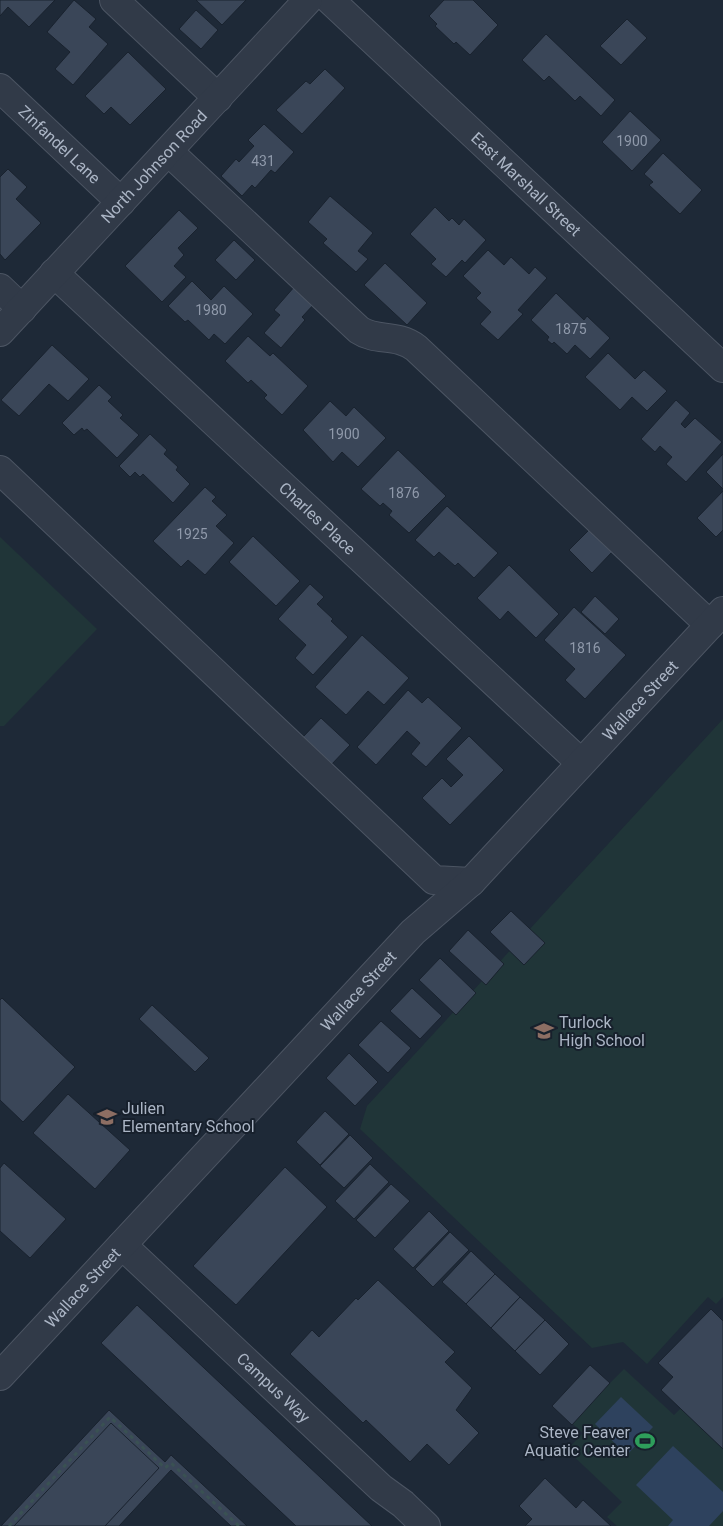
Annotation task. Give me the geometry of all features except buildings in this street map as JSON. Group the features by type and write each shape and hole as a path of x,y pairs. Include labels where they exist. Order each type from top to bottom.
{"street":[{"path":"114,0 218,98"},
{"name":"North Johnson Road","path":"0,332 308,0"},
{"name":"East Marshall Street","path":"330,0 723,368"},
{"name":"Zinfandel Lane","path":"0,88 121,202"},
{"path":"168,152 359,330 370,336 392,337 406,341 416,348 717,618"},
{"name":"Charles Place","path":"54,273 580,762"},
{"path":"0,288 22,309"},
{"path":"0,470 434,880 471,882"},
{"name":"Wallace Street","path":"0,1376 413,932 471,882 580,762 717,618"},
{"name":"Campus Way","path":"122,1245 382,1488 403,1504 426,1526"}],"path":[{"path":"9,1526 110,1417 165,1468 171,1463 239,1526"}],"green space":[{"path":"0,537 97,629 4,726 0,726"},
{"path":"723,719 723,1297 716,1304 708,1297 647,1364 623,1342 592,1348 360,1129 367,1106"},
{"name":"Steve Feaver Aquatic Center","path":"590,1365 610,1383 624,1369 674,1415 681,1408 723,1449 723,1526 617,1526 607,1517 622,1502 567,1450 583,1433 552,1406"}],"water":[{"path":"621,1397 653,1427 627,1455 595,1424"},
{"path":"673,1446 723,1492 723,1511 709,1526 668,1526 673,1520 636,1485"}],"place":[{"name":"Turlock High School","path":"544,1031"},
{"name":"Julien Elementary School","path":"107,1117"},
{"name":"Steve Feaver Aquatic Center","path":"645,1441"}]}
